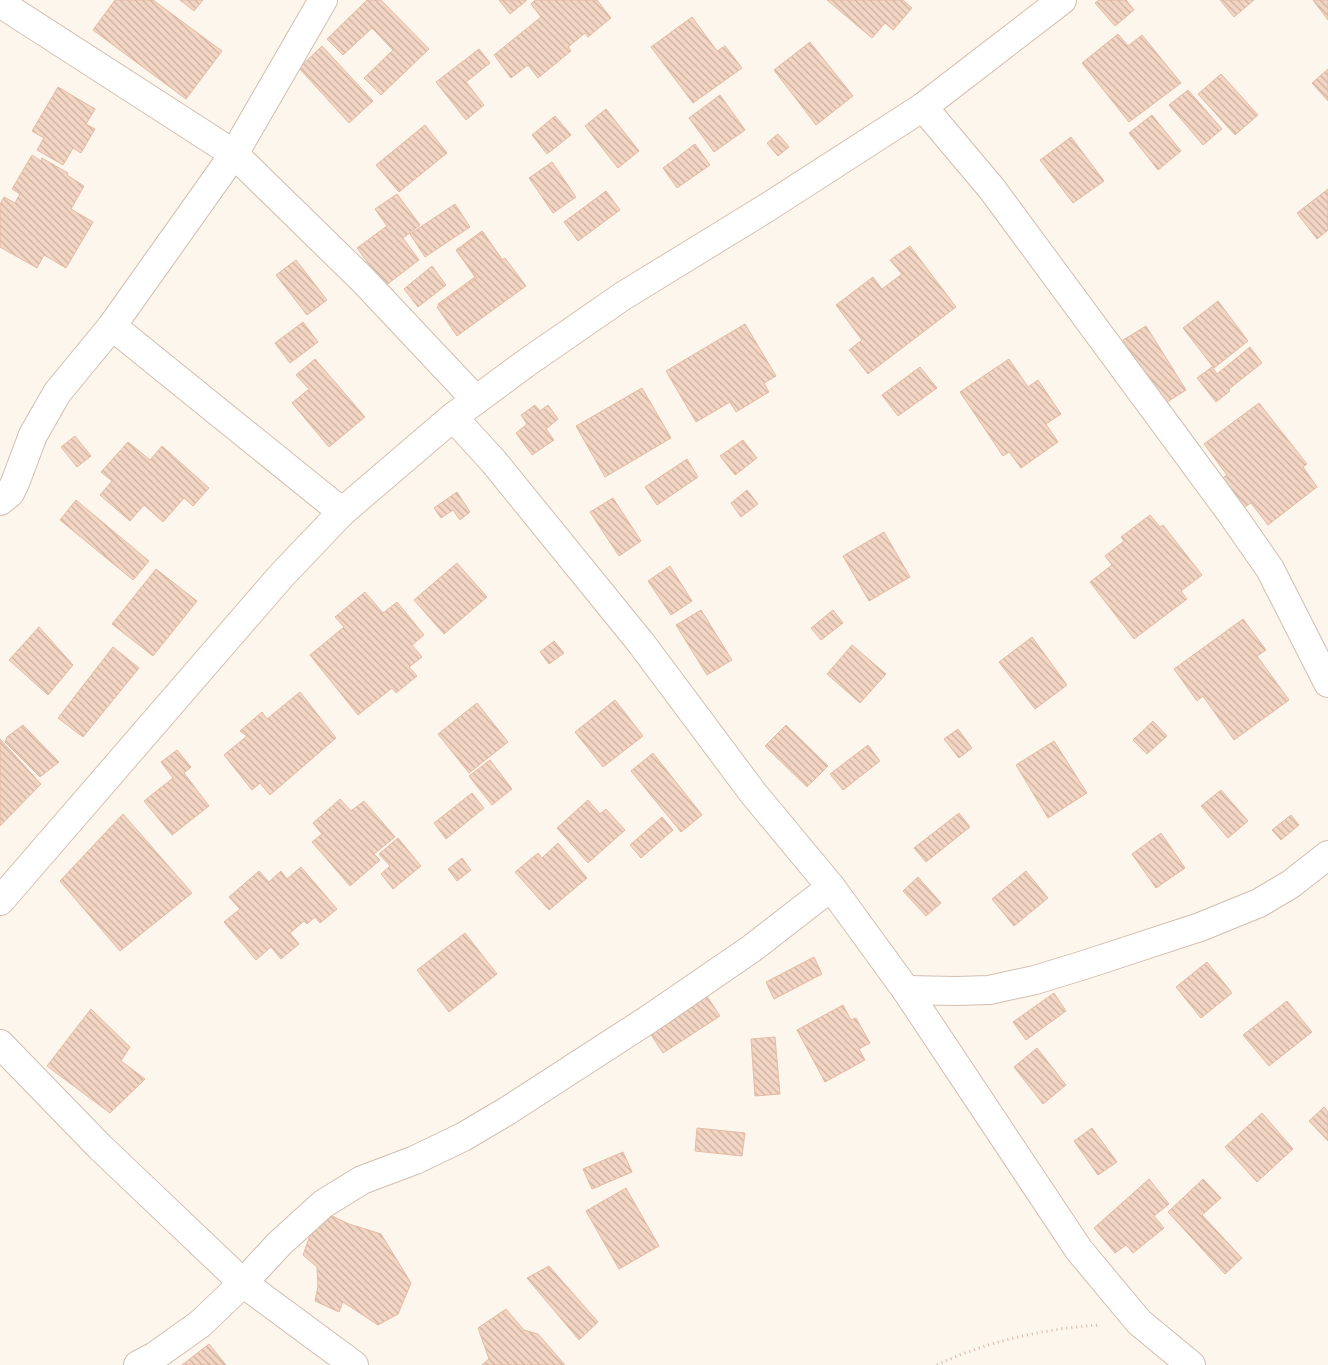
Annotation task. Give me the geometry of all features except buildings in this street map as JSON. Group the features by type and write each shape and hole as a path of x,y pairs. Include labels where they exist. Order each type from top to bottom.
{"street":[{"path":"0,501 10,493 33,435 57,394 112,326 234,154 316,9 323,0"},
{"path":"0,901 281,576 342,512 453,417 623,296 768,207 924,107 1062,0"},
{"path":"0,3 234,154 363,280 476,400"},
{"path":"924,107 992,189 1231,512 1270,570 1328,683"},
{"path":"112,326 342,512"},
{"path":"453,417 494,462 635,635 753,793 831,887 906,990 1079,1250 1140,1322 1191,1365"},
{"path":"906,990 990,990 1084,966 1200,927 1259,903 1291,884 1328,855"},
{"path":"138,1365 155,1356 200,1324 244,1283 280,1244 322,1204 362,1180 415,1160 455,1141 507,1111 646,1021 743,954 831,887"},
{"path":"0,1044 100,1147 244,1283 354,1365"}],"path":[{"path":"937,1365 992,1343 1039,1333 1081,1326 1140,1322"}]}
